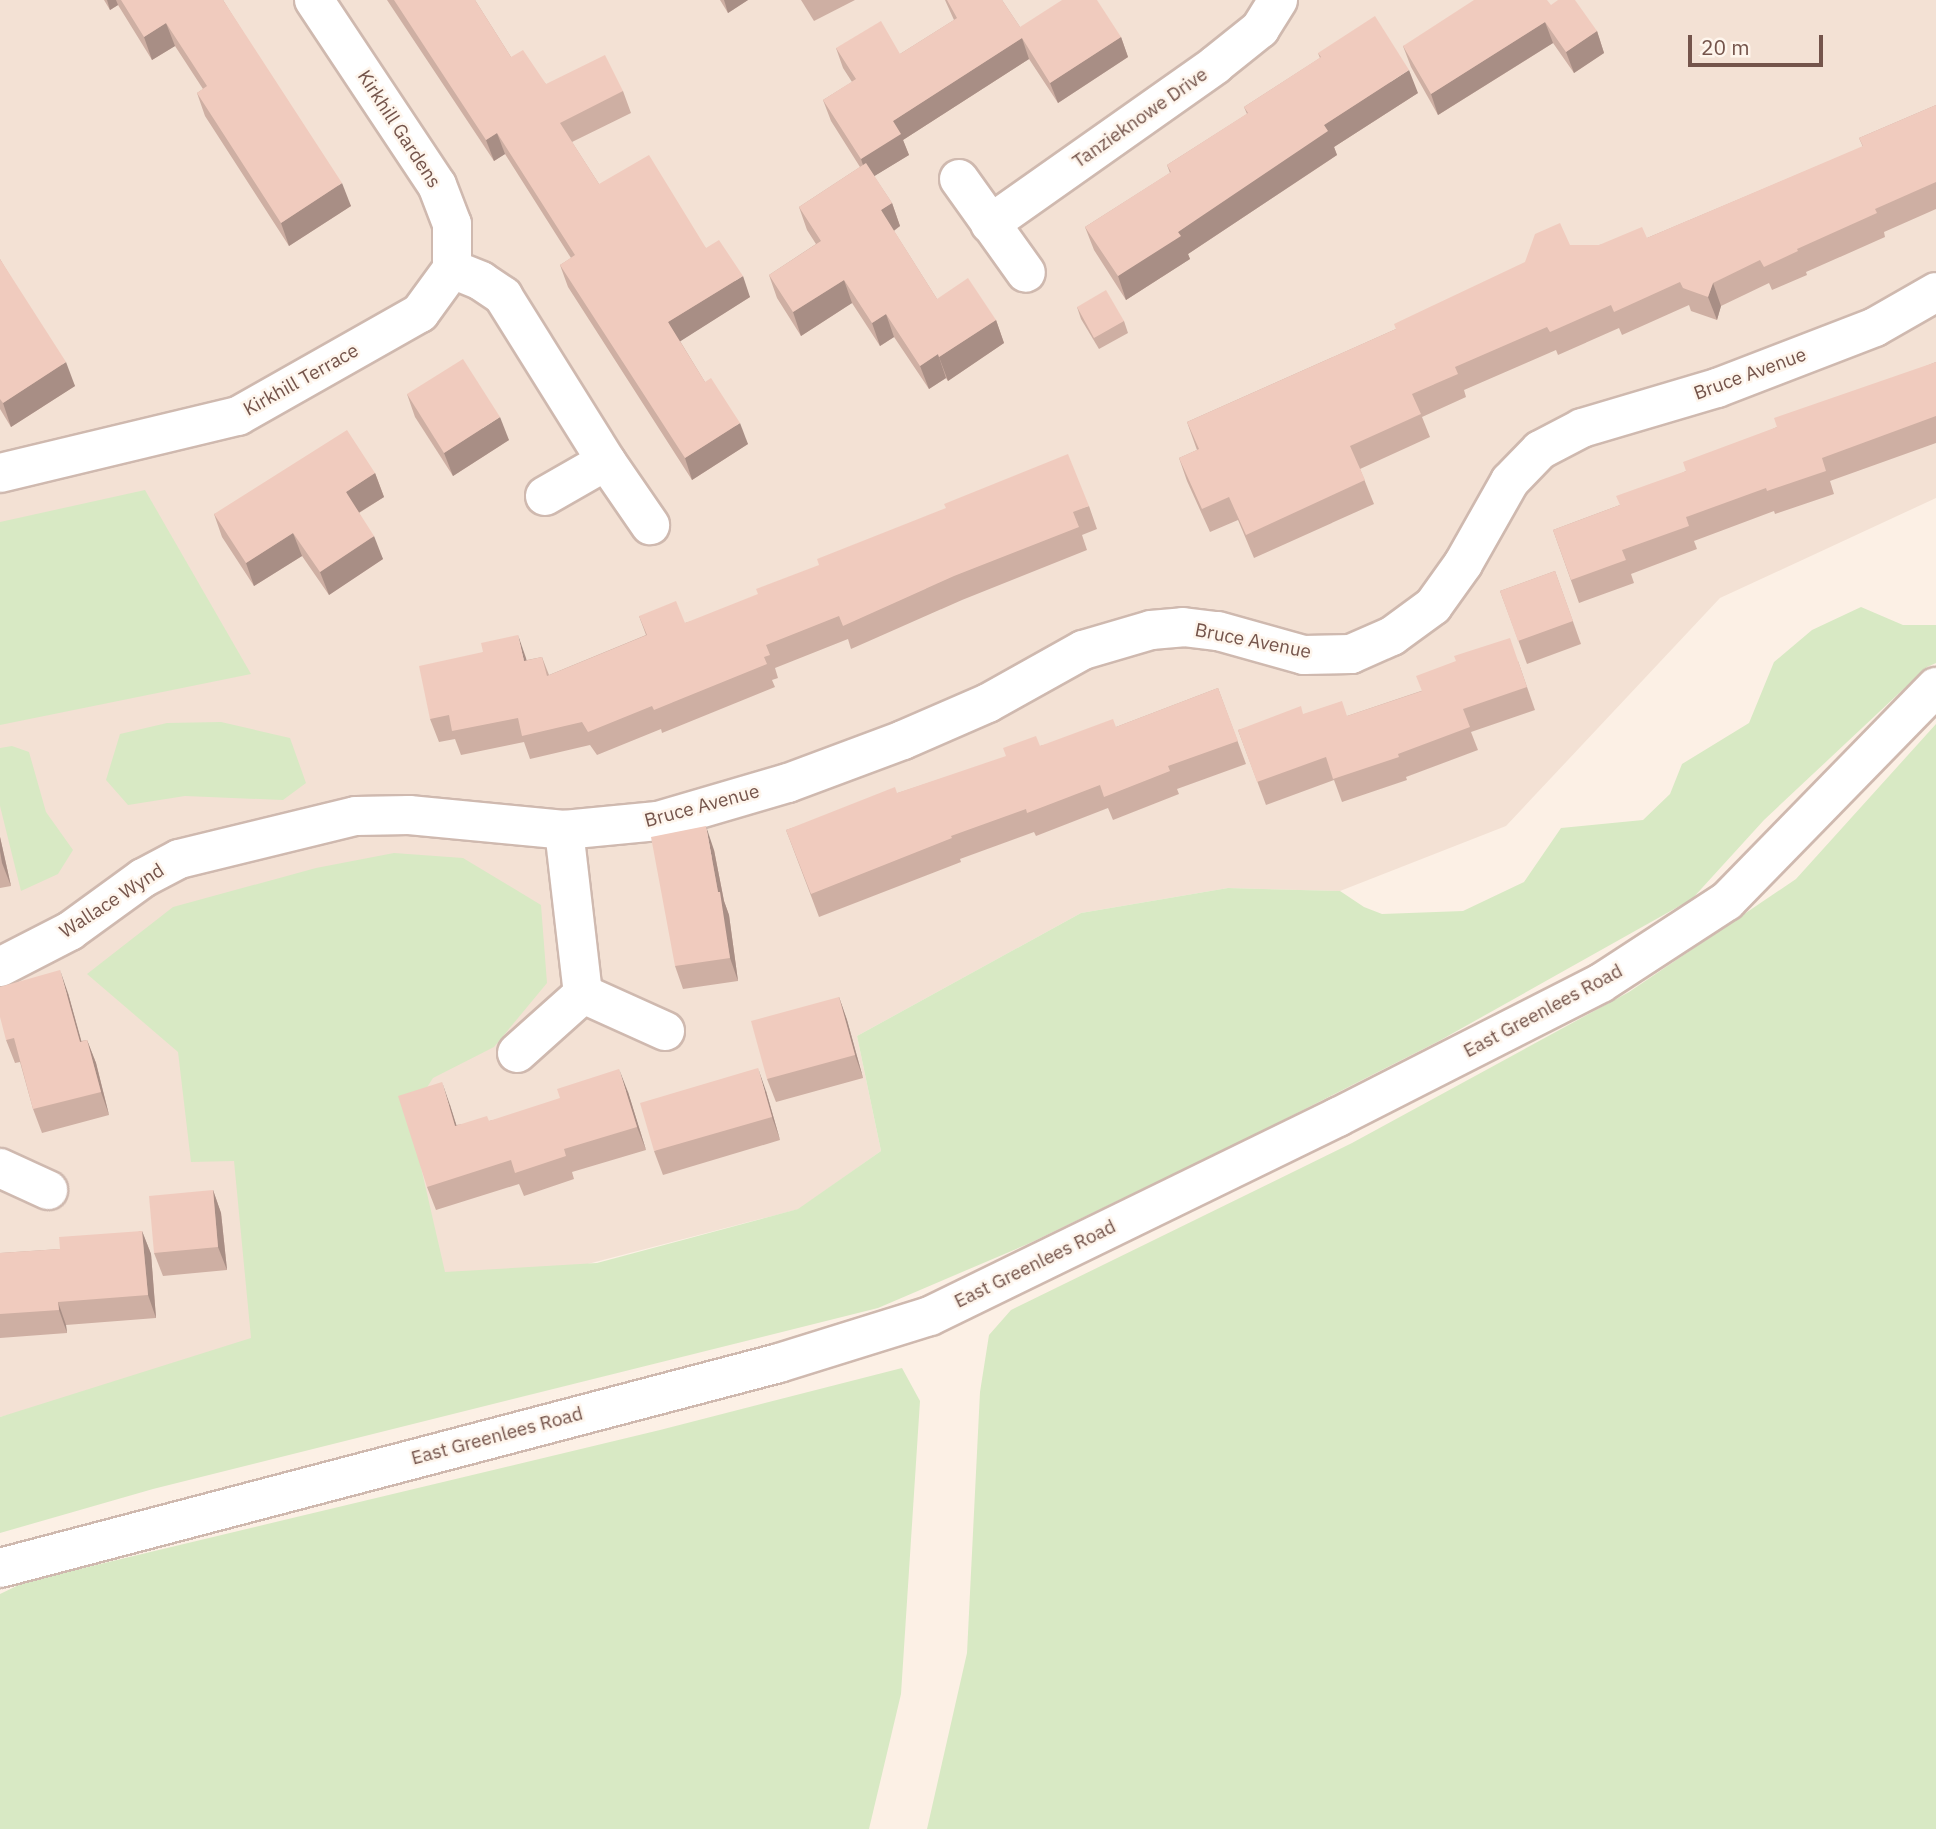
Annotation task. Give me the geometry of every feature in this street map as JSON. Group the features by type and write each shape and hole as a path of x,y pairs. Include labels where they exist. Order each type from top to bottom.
{"street":[{"name":"Kirkhill Gardens","path":"314,0 437,185 452,224 452,269"},
{"name":"Tanzieknowe Drive","path":"990,224 1215,65 1260,29 1278,0"},
{"path":"959,179 1026,273"},
{"path":"452,269 481,281 503,296 606,461 650,525"},
{"name":"Kirkhill Terrace","path":"0,473 238,415 420,313 452,269"},
{"name":"Bruce Avenue","path":"228,847 356,816 409,815 564,830 658,821 788,783 903,740 988,703 1083,650 1151,630 1183,627 1217,631 1304,655 1351,654 1392,636 1433,606 1463,564 1510,481 1539,450 1582,428 1717,388 1875,327 1936,292"},
{"path":"545,496 606,461"},
{"name":"East Greenlees Road","path":"0,1568 779,1363 930,1316 1338,1117 1601,983 1727,901 1936,687"},
{"path":"564,830 583,994"},
{"name":"Wallace Wynd","path":"0,967 70,931 143,878 179,859 228,847"},
{"path":"583,994 665,1031"},
{"path":"517,1053 583,994"},
{"path":"0,1168 48,1190"}],"shaded area":[{"path":"0,0 1936,0 1936,498 1720,598 1506,826 1340,891 1228,888 1081,913 857,1036 881,1151 799,1209 0,1417"}],"green space":[{"path":"145,490 251,674 0,725 0,522"},
{"path":"1861,607 1903,625 1936,625 1936,663 1927,667 1764,820 1692,899 1439,1041 1246,1139 1030,1243 878,1308 153,1489 0,1533 0,1417 251,1338 234,1161 191,1162 178,1052 87,974 173,907 316,868 394,853 463,858 541,905 547,983 494,1047 433,1078 409,1115 445,1272 597,1263 798,1209 881,1151 857,1036 1081,913 1228,888 1340,891 1364,907 1382,914 1463,911 1524,882 1561,828 1643,820 1670,794 1682,764 1749,723 1774,662 1812,630"},
{"path":"221,722 290,738 306,783 283,800 185,796 128,805 106,780 120,734 167,723"},
{"path":"1936,724 1936,1829 927,1829 967,1653 980,1392 989,1335 1011,1310 1352,1143 1629,992 1796,879"},
{"path":"12,746 29,752 46,812 73,850 58,874 21,891 0,806 0,748"},
{"path":"902,1368 920,1401 901,1694 869,1829 0,1829 0,1594 25,1582 660,1430"}],"building":[{"path":"121,0 223,0 342,183 281,223 197,93 207,86 166,23 144,37"},
{"path":"394,0 475,0 511,57 523,50 546,84 605,55 623,91 560,123 599,184 649,155 706,248 719,240 743,276 668,322 705,382 711,378 740,423 685,458 560,265 575,255 497,133 486,140"},
{"path":"947,0 1002,0 1020,27 1062,0 1097,0 1121,37 1050,83 1022,38 893,121 901,134 861,159 823,100 856,79 836,48 881,21 900,54 957,18"},
{"path":"1474,0 1547,0 1551,5 1558,0 1575,0 1597,31 1566,52 1545,22 1431,94 1403,46"},
{"path":"1375,16 1409,70 1324,125 1328,131 1178,232 1181,236 1118,276 1085,227 1171,172 1167,165 1248,113 1244,107 1321,57 1318,53"},
{"path":"1936,105 1936,182 1875,209 1877,213 1764,267 1760,260 1713,283 1708,297 1683,288 1680,282 1614,312 1611,305 1550,332 1547,327 1455,367 1458,374 1412,394 1421,414 1350,446 1365,480 1246,535 1229,497 1202,509 1179,458 1199,449 1187,422 1396,329 1394,324 1525,262 1535,234 1560,223 1570,245 1599,245 1642,227 1647,238 1863,146 1859,138"},
{"path":"866,163 892,203 881,210 937,299 968,278 996,320 939,357 938,354 920,366 886,314 872,323 844,280 793,312 769,275 821,241 799,207"},
{"path":"0,259 66,362 3,403 0,399"},
{"path":"1106,290 1124,321 1094,338 1077,307"},
{"path":"463,359 500,417 444,453 407,394"},
{"path":"1936,362 1936,416 1822,458 1826,471 1767,491 1766,488 1686,517 1689,526 1622,550 1626,560 1571,580 1553,530 1620,505 1616,496 1686,471 1683,462 1777,427 1774,418"},
{"path":"347,430 375,473 346,492 374,536 320,572 293,533 246,563 214,514"},
{"path":"1068,454 1089,506 1073,512 1079,527 954,576 843,626 839,616 766,645 770,655 764,657 767,664 654,710 652,706 588,732 582,722 522,736 518,718 452,731 449,715 430,719 419,666 483,652 481,643 518,635 524,661 542,657 547,676 647,635 639,616 676,601 685,623 758,594 756,589 819,565 817,559 946,508 944,504"},
{"path":"1555,571 1573,621 1518,641 1500,591"},
{"path":"1510,638 1527,687 1463,709 1470,727 1398,754 1399,757 1333,779 1326,757 1257,782 1238,730 1301,706 1303,714 1342,701 1347,716 1422,691 1416,676 1456,661 1454,656"},
{"path":"1218,688 1238,741 1168,766 1170,771 1104,797 1100,785 1027,813 1026,809 951,836 952,838 811,894 786,830 895,787 897,793 1006,756 1003,748 1036,736 1040,746 1113,719 1116,727"},
{"path":"706,826 730,958 675,966 651,837"},
{"path":"60,970 80,1042 87,1040 101,1092 33,1109 14,1038 6,1040 0,1017 0,987"},
{"path":"839,997 855,1055 767,1079 751,1021"},
{"path":"758,1068 772,1117 654,1151 640,1103"},
{"path":"619,1069 637,1127 564,1149 566,1156 515,1173 511,1160 427,1187 398,1096 442,1082 455,1126 487,1116 489,1121 560,1098 557,1089"},
{"path":"213,1190 218,1247 154,1253 149,1196"},
{"path":"142,1231 148,1295 58,1302 59,1310 0,1314 0,1253 60,1249 59,1237"}]}
